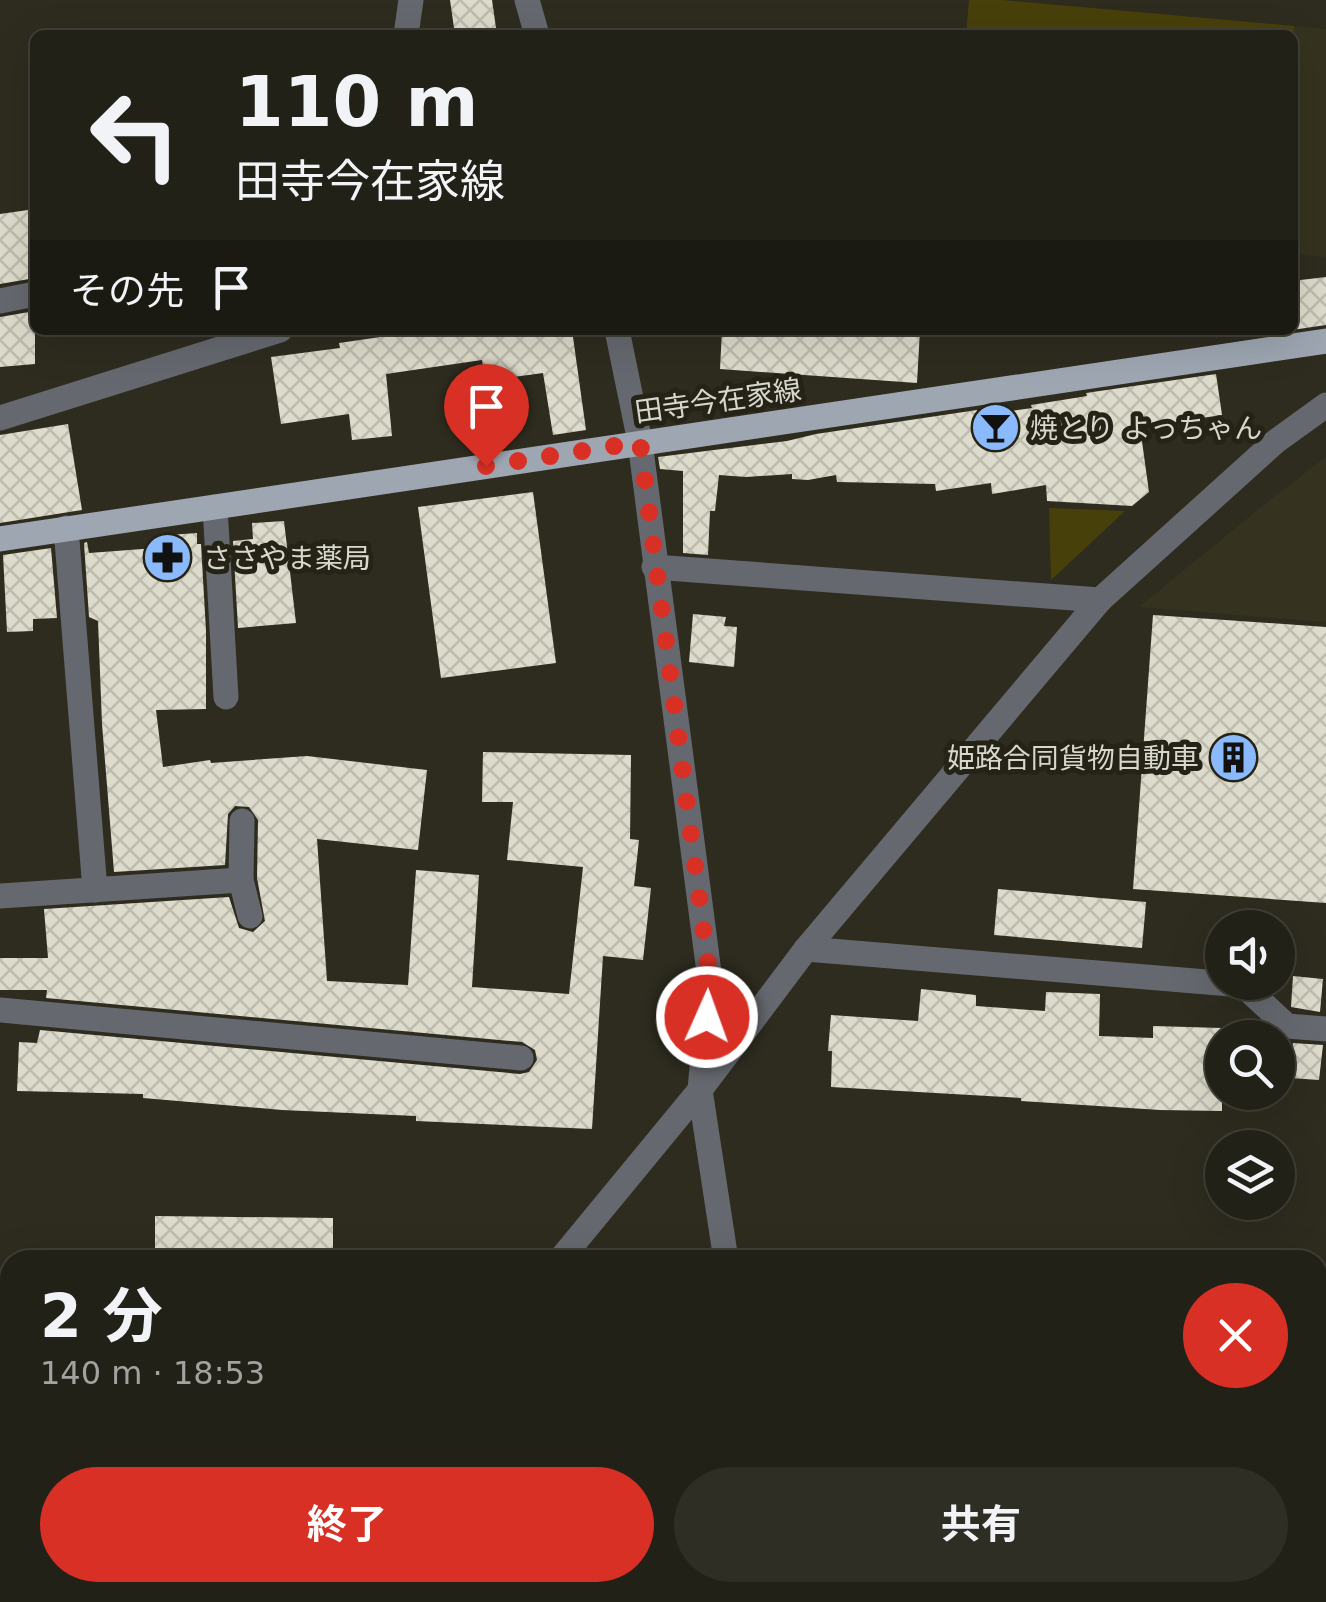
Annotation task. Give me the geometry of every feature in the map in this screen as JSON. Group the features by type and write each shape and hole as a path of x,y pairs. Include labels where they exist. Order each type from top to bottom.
{"main road":[{"name":"田寺今在家線","path":"0,539 1326,341"}],"street":[{"path":"407,30 410,0"},
{"path":"526,0 535,30"},
{"path":"0,301 30,295"},
{"path":"0,418 264,335"},
{"path":"618,335 640,442 710,980 700,1090 724,1250"},
{"path":"568,1250 700,1090 806,949 1100,600 1275,442 1326,406"},
{"path":"215,508 226,697"},
{"path":"66,528 95,890"},
{"path":"654,567 1100,600"},
{"path":"242,821 241,880 250,916"},
{"path":"0,896 241,880"},
{"path":"806,949 1205,982"},
{"path":"1259,1000 1288,1026 1326,1028"},
{"path":"0,1010 522,1058"}],"shaded area":[{"path":"969,0 1294,26 1294,30 966,30"},
{"path":"1294,26 1326,29 1326,257 1298,254 1298,30"},
{"path":"1326,457 1326,622 1139,607 1266,503"},
{"path":"1049,508 1125,511 1051,580"}],"building":[{"path":"450,0 492,0 496,30 454,30"},
{"path":"30,210 30,279 0,284 0,214"},
{"path":"1326,277 1326,325 1298,329 1298,280"},
{"path":"30,312 35,364 0,367 0,317"},
{"path":"394,335 573,335 586,430 553,435 543,373 485,381 482,360 386,374 392,436 352,440 349,414 281,424 271,357 340,348 339,343"},
{"path":"722,335 920,335 917,383 720,369"},
{"path":"1216,374 1222,415 1140,427 1149,492 1132,506 1047,501 1046,485 992,494 991,483 936,491 935,484 837,482 836,475 808,480 792,479 792,474 719,475 715,511 710,511 708,555 683,553 683,471 660,469 658,457 977,410 977,416 1032,408 1031,405 1087,396 1086,393"},
{"path":"68,424 82,510 0,523 0,435"},
{"path":"533,492 556,663 441,678 418,507"},
{"path":"284,521 296,623 238,628 233,541 253,539 252,523"},
{"path":"197,533 206,631 206,709 156,710 163,767 210,760 211,763 307,756 427,770 418,850 317,839 327,981 408,985 416,870 479,875 472,987 569,994 583,867 507,860 513,802 482,802 483,752 631,755 630,839 639,840 634,886 651,888 643,960 603,956 592,1129 416,1121 416,1116 282,1110 143,1098 143,1094 17,1091 19,1042 37,1043 40,1030 520,1074 529,1072 537,1060 535,1050 522,1042 46,998 47,990 0,990 0,958 48,958 44,909 229,897 239,928 253,932 265,921 257,878 258,820 249,807 235,806 228,814 225,865 114,872 98,621 89,617 84,543 87,542 89,553 156,548 155,536"},
{"path":"51,548 57,618 33,619 33,631 7,632 3,555"},
{"path":"693,614 726,617 724,626 737,627 734,667 689,662"},
{"name":"姫路合同貨物自動車","path":"1153,615 1326,627 1326,903 1133,889"},
{"path":"998,889 1146,902 1142,948 994,935"},
{"path":"1295,976 1323,979 1320,1012 1291,1007 1291,1000 1295,1000"},
{"path":"921,989 976,995 976,1006 1045,1011 1046,992 1100,994 1099,1036 1153,1038 1153,1026 1205,1028 1205,1110 1222,1111 1160,1110 831,1087 831,1015 918,1021"},
{"path":"1295,1043 1323,1045 1319,1080 1295,1078"},
{"path":"155,1216 333,1218 333,1250 155,1250"}],"place":[{"name":"焼とり よっちゃん","path":"995,428"},
{"name":"ささやま薬局","path":"168,558"},
{"name":"姫路合同貨物自動車","path":"1234,758"}],"route":[{"path":"486,466 640,442 710,980 707,1017"}]}
